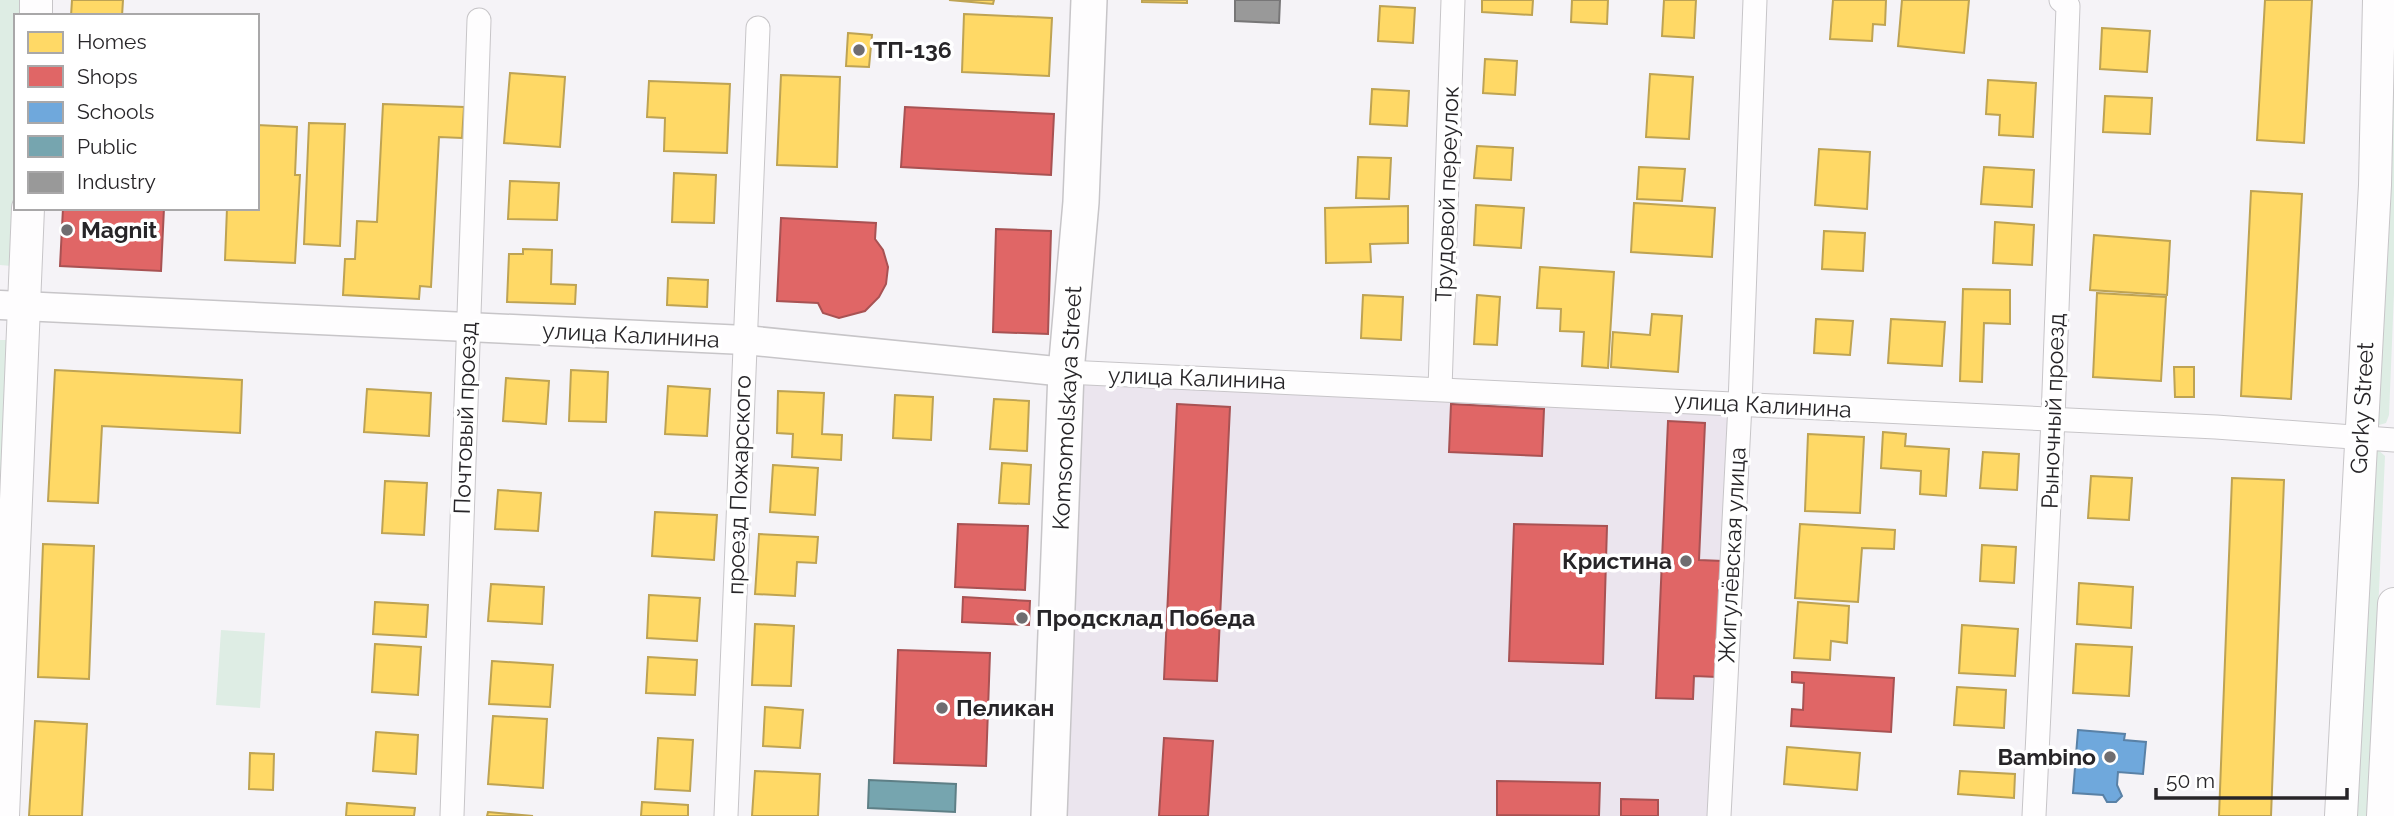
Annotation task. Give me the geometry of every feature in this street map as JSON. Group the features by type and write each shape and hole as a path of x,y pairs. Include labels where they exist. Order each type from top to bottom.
{"main road":[{"name":"Komsomolskaya Street","path":"1049,816 1066,372 1081,202 1089,0"},
{"name":"Gorky Street","path":"2341,816 2375,185 2379,0"},
{"path":"3,816 11,305 28,210"},
{"path":"2383,816 2394,604"}],"street":[{"name":"Трудовой переулок","path":"1440,389 1453,0"},
{"name":"Жигулёвская улица","path":"1719,816 1740,404 1755,0"},
{"name":"Рыночный проезд","path":"2034,816 2053,419 2065,3"},
{"name":"Почтовый проезд","path":"453,816 479,20"},
{"name":"проезд Пожарского","path":"726,816 758,28"},
{"name":"улица Калинина","path":"11,305 745,340 1066,372 2053,419 2394,440"}],"shaded area":[{"path":"0,0 22,0 21,14 14,14 12,266 0,265"},
{"path":"2394,0 2394,293 2389,415 2386,423 2379,425 2372,420"},
{"path":"0,340 9,340 0,534"},
{"path":"1074,380 1732,410 1712,816 1057,816"},
{"path":"2378,450 2385,456 2369,816 2354,816 2374,452"},
{"path":"221,630 265,633 260,708 216,705"}],"building: Homes":[{"path":"72,0 123,0 122,14 71,14"},
{"path":"949,0 994,0 993,4"},
{"path":"1187,0 1187,3 1142,2"},
{"path":"1482,0 1533,0 1532,15 1482,12"},
{"path":"1572,0 1608,0 1607,24 1571,22"},
{"path":"1664,0 1696,0 1694,38 1662,36"},
{"path":"1833,0 1886,0 1885,25 1873,24 1872,41 1830,39"},
{"path":"1902,0 1969,0 1964,53 1898,46"},
{"path":"2265,0 2312,0 2304,143 2257,140"},
{"path":"1380,6 1415,8 1413,43 1378,41"},
{"path":"964,14 1052,18 1049,76 962,72"},
{"path":"2102,28 2150,31 2147,72 2100,69"},
{"name":"ТП-136","path":"848,33 872,35 869,67 846,66"},
{"path":"1485,59 1517,61 1515,95 1483,93"},
{"path":"510,73 565,77 560,147 504,143"},
{"path":"1650,74 1693,77 1689,139 1646,137"},
{"path":"781,75 840,77 837,167 777,165"},
{"path":"1988,80 2036,83 2033,137 1999,135 2000,115 1986,114"},
{"path":"649,81 730,84 727,153 664,151 665,118 647,117"},
{"path":"1372,89 1409,91 1407,126 1370,124"},
{"path":"2105,96 2152,98 2150,134 2103,132"},
{"path":"383,104 464,107 462,138 439,137 431,287 420,286 419,299 343,295 345,259 355,259 357,221 377,222"},
{"path":"309,123 345,124 340,246 304,244"},
{"path":"259,125 297,127 295,175 300,175 295,263 225,260 227,210 259,210"},
{"path":"1477,146 1513,148 1511,180 1474,178"},
{"path":"1819,149 1870,152 1867,209 1815,205"},
{"path":"1358,157 1391,158 1389,199 1356,198"},
{"path":"1639,167 1685,169 1682,201 1637,199"},
{"path":"1984,167 2034,170 2032,207 1981,204"},
{"path":"674,173 716,175 714,223 672,222"},
{"path":"510,181 559,183 557,220 508,219"},
{"path":"2251,191 2302,194 2291,399 2241,396"},
{"path":"1634,203 1715,208 1712,257 1631,252"},
{"path":"1476,205 1524,208 1521,248 1474,245"},
{"path":"1408,206 1408,243 1370,244 1371,262 1326,263 1325,208"},
{"path":"1995,222 2034,225 2032,265 1993,263"},
{"path":"1824,231 1865,233 1863,271 1822,269"},
{"path":"2094,235 2170,241 2167,295 2090,290"},
{"path":"523,249 552,250 551,284 576,285 575,304 507,302 509,254 523,254"},
{"path":"1540,267 1614,272 1608,368 1582,366 1584,332 1560,331 1561,309 1537,308"},
{"path":"668,278 708,280 707,307 667,305"},
{"path":"1963,289 2010,290 2010,324 1984,323 1982,382 1960,381"},
{"path":"2097,293 2166,297 2161,381 2093,377"},
{"path":"1363,295 1403,297 1401,340 1361,338"},
{"path":"1477,295 1500,297 1497,345 1474,344"},
{"path":"1652,314 1682,316 1678,372 1611,367 1613,332 1650,335"},
{"path":"1816,319 1853,321 1850,355 1814,353"},
{"path":"1891,319 1945,322 1942,366 1888,363"},
{"path":"2174,367 2194,367 2194,397 2175,397"},
{"path":"55,370 242,380 240,433 102,426 98,503 48,501"},
{"path":"571,370 608,372 606,422 569,421"},
{"path":"506,378 549,381 546,424 503,421"},
{"path":"668,386 710,389 707,436 665,434"},
{"path":"367,389 431,393 429,436 364,432"},
{"path":"778,391 824,393 822,434 842,435 841,460 792,457 793,434 777,433"},
{"path":"895,395 933,397 931,440 893,438"},
{"path":"994,399 1029,401 1027,451 990,449"},
{"path":"1883,432 1906,434 1905,446 1949,449 1946,496 1920,494 1921,471 1881,468"},
{"path":"1808,434 1864,437 1860,513 1805,511"},
{"path":"1983,452 2019,454 2017,490 1980,488"},
{"path":"1002,463 1031,465 1029,504 999,503"},
{"path":"773,465 818,468 815,515 770,512"},
{"path":"2091,476 2132,478 2129,520 2088,518"},
{"path":"2232,478 2284,480 2271,816 2219,816"},
{"path":"385,481 427,483 424,535 382,533"},
{"path":"498,490 541,493 538,531 495,529"},
{"path":"655,512 717,515 714,560 652,556"},
{"path":"1800,524 1895,530 1894,549 1862,548 1858,602 1795,598"},
{"path":"759,534 818,537 816,563 797,562 795,596 755,594"},
{"path":"43,544 94,546 89,679 38,677"},
{"path":"1982,545 2016,547 2014,583 1980,581"},
{"path":"2079,583 2133,587 2131,628 2077,624"},
{"path":"491,584 544,587 542,624 488,621"},
{"path":"649,595 700,598 697,641 647,638"},
{"path":"375,602 428,605 426,637 373,634"},
{"path":"1798,602 1849,606 1847,643 1831,641 1830,660 1794,658"},
{"path":"755,624 794,626 791,686 752,685"},
{"path":"1962,625 2018,629 2015,676 1959,673"},
{"path":"375,644 421,647 418,695 372,692"},
{"path":"2076,644 2132,647 2129,696 2073,693"},
{"path":"648,657 697,660 695,695 646,693"},
{"path":"492,661 553,665 550,707 489,704"},
{"path":"1957,687 2006,690 2004,728 1954,725"},
{"path":"765,707 803,710 800,748 763,746"},
{"path":"493,716 547,719 543,788 488,784"},
{"path":"35,721 87,724 82,816 29,816"},
{"path":"376,732 418,735 416,774 373,771"},
{"path":"658,738 693,740 690,791 655,789"},
{"path":"1787,747 1860,753 1857,790 1784,784"},
{"path":"250,753 274,754 273,790 249,789"},
{"path":"755,771 820,774 818,816 752,816"},
{"path":"1960,771 2015,774 2014,798 1958,794"},
{"path":"642,802 688,805 688,816 641,816"},
{"path":"347,803 415,808 414,816 346,816"},
{"path":"488,812 533,816 487,816"}],"building: Shops":[{"path":"905,107 1054,114 1051,175 901,167"},
{"path":"63,210 164,210 161,271 60,266"},
{"path":"781,218 876,223 875,239 883,250 888,267 886,284 879,297 865,311 839,318 823,313 818,303 777,301"},
{"path":"996,229 1051,231 1048,334 993,332"},
{"path":"1177,404 1230,407 1217,681 1164,679"},
{"path":"1451,404 1544,409 1542,456 1449,452"},
{"name":"Кристина","path":"1668,421 1705,423 1699,560 1722,561 1717,677 1694,676 1693,699 1656,698"},
{"path":"958,524 1028,526 1025,590 955,587"},
{"path":"1514,524 1607,526 1603,664 1509,661"},
{"path":"963,597 1030,601 1029,625 962,622"},
{"path":"898,650 990,653 986,766 894,763"},
{"path":"1792,672 1894,678 1891,732 1791,726 1792,709 1803,710 1804,683 1792,682"},
{"path":"1164,738 1213,741 1208,816 1159,816"},
{"path":"1497,781 1600,783 1599,816 1497,815"},
{"path":"1621,799 1658,800 1658,816 1621,816"}],"building: Schools":[{"name":"Bambino","path":"2078,730 2125,734 2124,740 2146,742 2143,774 2118,772 2117,785 2122,796 2116,802 2107,802 2103,795 2073,793"}],"building: Public":[{"path":"869,780 956,784 955,812 868,808"}],"building: Industry":[{"path":"1235,0 1280,0 1279,23 1235,21"}],"place":[{"name":"ТП-136","path":"859,50"},
{"name":"Magnit","path":"67,230"},
{"name":"Кристина","path":"1686,561"},
{"name":"Продсклад Победа","path":"1022,618"},
{"name":"Пеликан","path":"942,708"},
{"name":"Bambino","path":"2110,757"}]}
